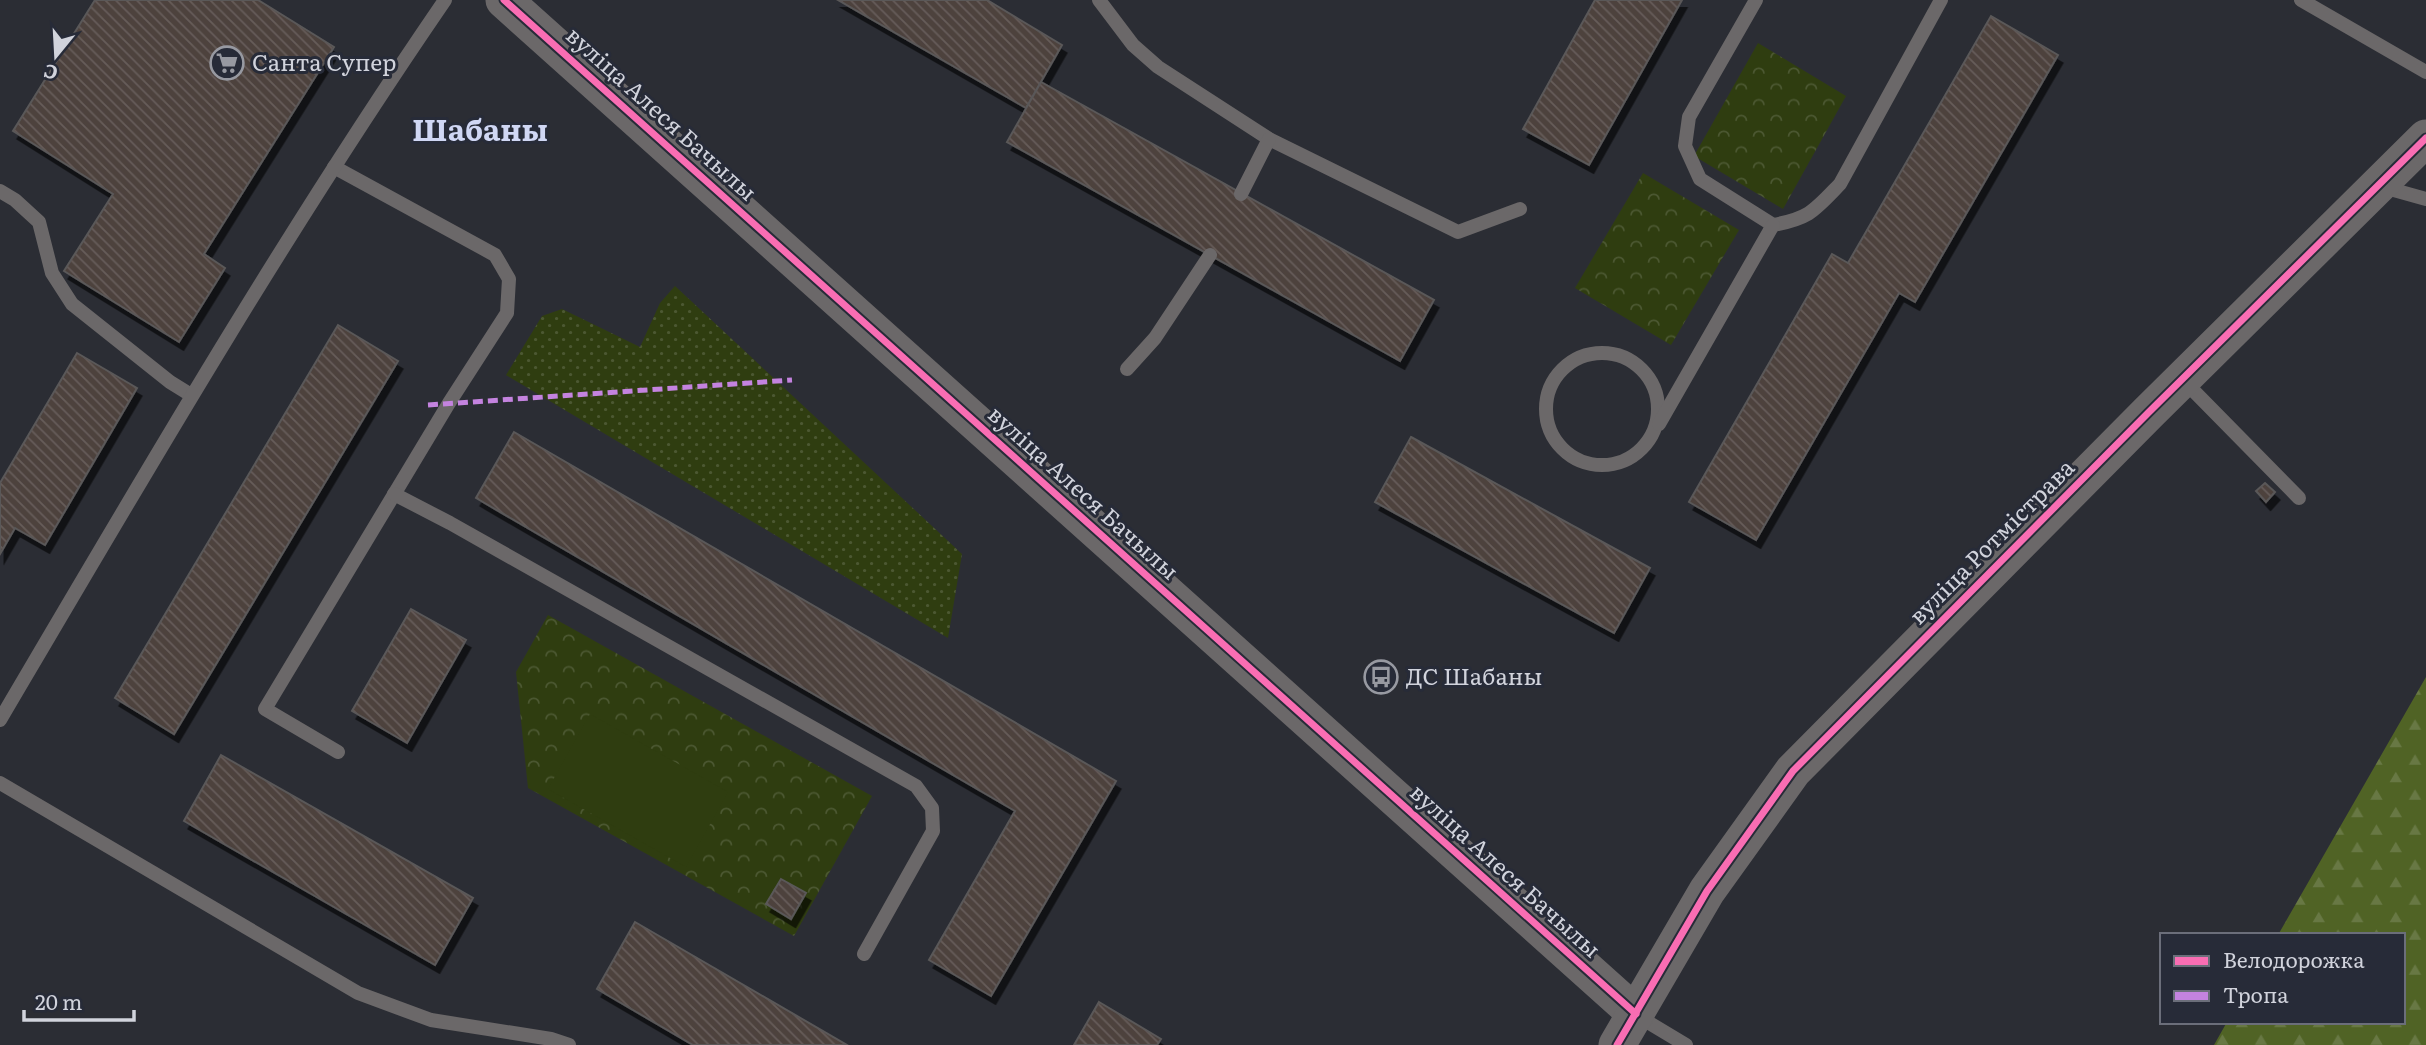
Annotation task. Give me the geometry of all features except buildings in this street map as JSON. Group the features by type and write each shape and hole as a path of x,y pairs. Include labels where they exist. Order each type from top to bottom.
{"street":[{"name":"вуліца Алеся Бачылы","path":"504,0 1633,1030"},
{"name":"вуліца Ротмістрава","path":"1617,1045 1633,1030 1707,891 1793,771 2182,379 2426,138"}],"lane":[{"path":"0,720 191,395 334,167 445,0"},
{"path":"1099,0 1133,45 1158,67 1269,139 1458,232 1520,209"},
{"path":"1756,0 1689,117 1685,146 1700,179 1773,225 1799,220 1817,208 1840,184 1941,0"},
{"path":"2301,0 2426,72"},
{"path":"1241,194 1269,139"},
{"path":"334,167 495,255 509,279 507,313 265,709 338,752"},
{"path":"2378,186 2426,198"},
{"path":"0,191 15,200 39,222 52,273 72,304 170,382 191,395"},
{"path":"1649,441 1657,424 1659,406 1655,388 1645,373 1631,362 1615,355 1597,353 1564,368 1553,383 1547,400 1547,419 1553,437 1565,452 1581,461 1600,466 1619,463 1636,455 1649,441 1773,225"},
{"path":"1127,369 1154,338 1209,255"},
{"path":"2182,379 2299,498"},
{"path":"394,494 916,786 932,808 933,831 864,954"},
{"path":"0,783 358,993 431,1020 551,1039 569,1045"},
{"path":"1633,1030 1686,1045"}],"green space":[{"path":"1758,43 1846,96 1783,209 1694,156"},
{"path":"1643,173 1739,230 1671,345 1575,288"},
{"path":"675,286 962,554 948,638 506,375 542,316 562,309 640,347 660,303"},
{"path":"548,615 872,796 794,936 528,788 516,672"},
{"path":"2426,677 2426,1045 2214,1045 2226,1024 2405,1024 2405,933 2279,933"},
{"path":"590,714 728,792 686,867 548,789"}],"marked path":[{"path":"428,405 792,380"}],"cycle path":[{"path":"504,0 1636,1014"},
{"path":"1617,1045 1707,891 1793,771 2149,412 2426,138"}],"place":[{"name":"Санта Супер","path":"227,63"},
{"name":"ДС Шабаны","path":"1381,677"}],"district":[{"name":"Шабаны","path":"480,131"}]}
